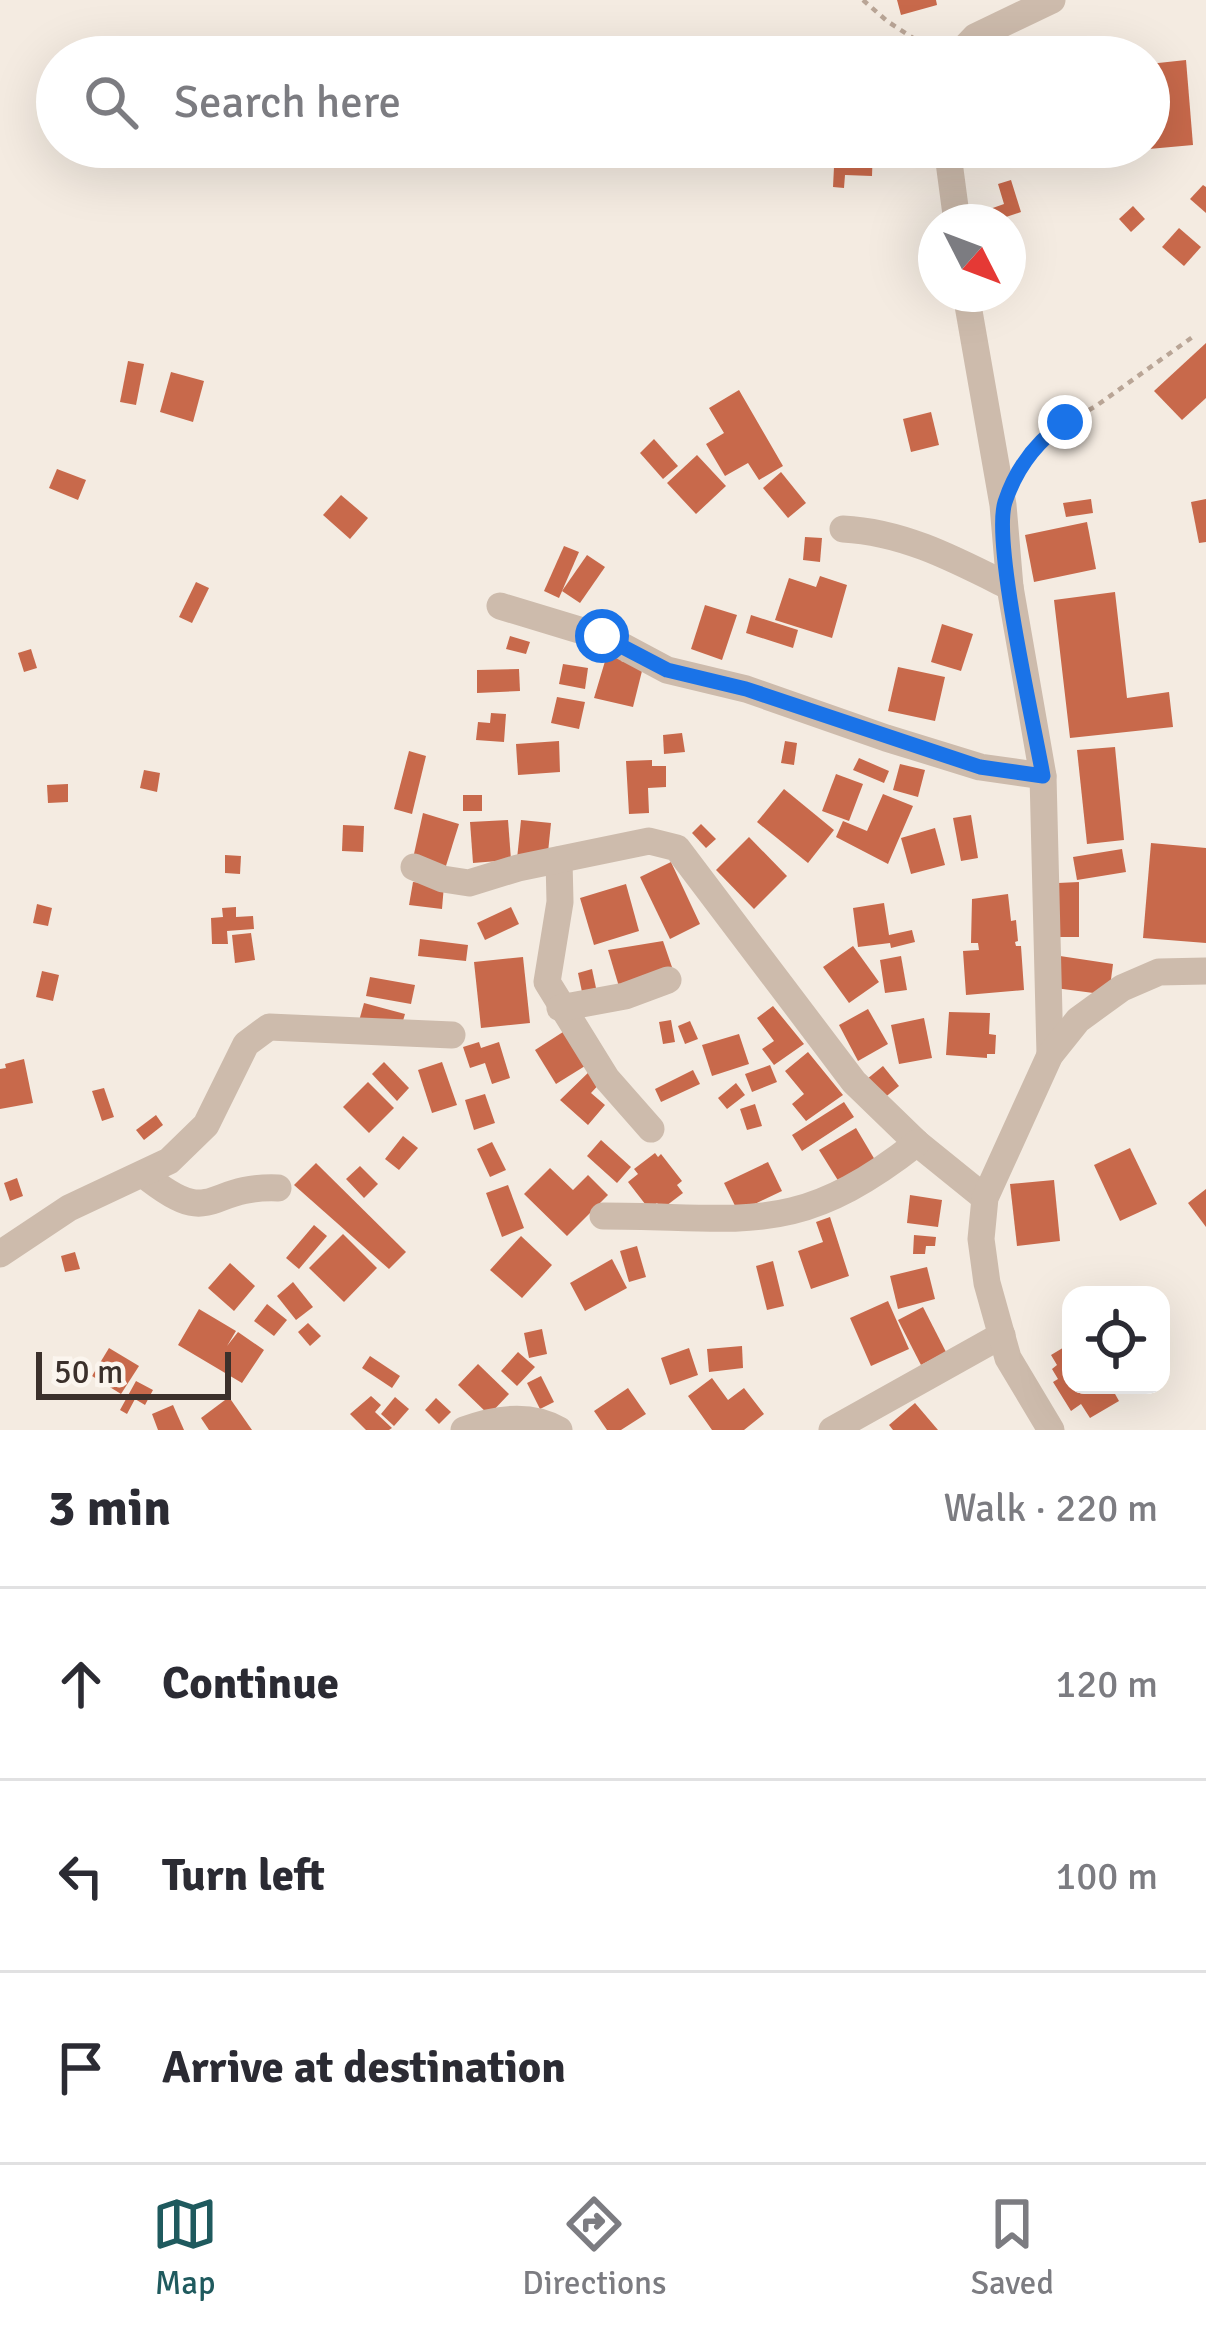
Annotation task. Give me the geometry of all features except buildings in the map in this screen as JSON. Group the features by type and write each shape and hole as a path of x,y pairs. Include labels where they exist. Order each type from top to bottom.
{"street":[{"path":"978,36 1052,0"},
{"path":"950,168 955,204"},
{"path":"969,312 1043,776 1050,1055"},
{"path":"843,529 904,539 1010,587"},
{"path":"500,606 609,639 667,670 746,689 980,767 1043,776"},
{"path":"414,867 469,883 649,842 676,848 854,1082 916,1143 985,1198"},
{"path":"559,860 556,935 546,971 560,1008 616,1091 651,1130"},
{"path":"1051,1430 1008,1358 987,1282 981,1240 985,1198 1050,1055 1078,1020 1122,988 1159,972 1206,971"},
{"path":"560,1008 625,996 668,980"},
{"path":"0,1254 68,1208 169,1161 206,1125 246,1044 269,1027 452,1035"},
{"path":"603,1216 744,1221 793,1214 850,1191 916,1143"},
{"path":"143,1174 188,1206 207,1204 248,1187 278,1188"},
{"path":"832,1430 1002,1335"},
{"path":"464,1430 537,1419 559,1430"}],"path":[{"path":"863,0 914,36"},
{"path":"1003,506 1028,456 1049,433 1096,406 1194,336"}],"route":[{"path":"602,636 667,670 746,689 980,767 1043,776 1010,587 1003,506 1028,456 1065,422"}]}
